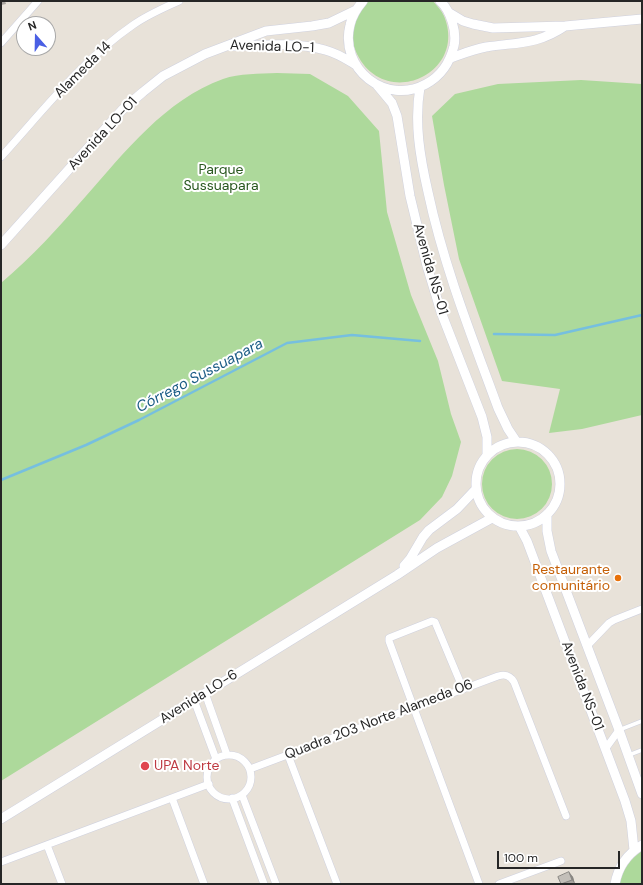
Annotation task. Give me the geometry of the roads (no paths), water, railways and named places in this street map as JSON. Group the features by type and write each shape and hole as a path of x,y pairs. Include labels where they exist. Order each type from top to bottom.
{"street":[{"path":"1,43 38,1"},
{"name":"Alameda 14","path":"1,157 72,79 113,39 134,24 179,1"},
{"path":"363,1 356,10 350,24 348,38 350,52 356,66 365,77 377,85 391,90 405,90 420,87 432,81 443,71 450,58 454,44 454,30 448,12 440,1"},
{"name":"Avenida LO-1","path":"223,46 266,31 329,23 356,10"},
{"path":"448,12 464,21 488,27 566,26 642,19"},
{"path":"450,58 470,51 542,39 566,26"},
{"name":"Avenida LO-1","path":"223,46 265,44 306,46 325,50 338,55 356,66"},
{"name":"Avenida LO-01","path":"1,245 132,101 170,72 201,55 223,46"},
{"name":"Avenida NS-01","path":"377,85 392,104 397,116 410,196 427,266 442,312 482,417 487,438 487,454"},
{"name":"Avenida NS-01","path":"420,87 417,105 418,146 433,218 450,277 498,408 516,442"},
{"path":"516,442 530,443 543,449 553,459 559,472 560,486 558,499 547,514 531,524 519,526 505,524 492,518 481,505 476,489 476,474 480,464 487,454 497,447 516,442"},
{"path":"397,575 410,559 422,537 429,530 457,510 476,489"},
{"name":"Avenida NS-01","path":"547,514 547,531 551,551 642,794"},
{"name":"Avenida LO-6","path":"1,819 397,575 438,548 492,518"},
{"name":"Avenida NS-01","path":"519,526 528,541 606,748 631,821 638,847 621,866 614,884"},
{"path":"587,646 609,623 642,609"},
{"path":"463,689 437,624 434,621 389,638 413,708 479,884"},
{"name":"Quadra 203 Norte Alameda 06","path":"250,769 498,676 509,676 514,682 566,816"},
{"path":"205,693 227,755"},
{"path":"194,700 216,759"},
{"path":"606,748 619,730"},
{"path":"227,755 235,755 242,758 246,762 252,775 251,783 247,790 242,795 232,798 224,798 212,791 207,777 210,765 216,759 227,755"},
{"path":"288,755 337,884"},
{"path":"1,862 209,784"},
{"path":"242,795 276,884"},
{"path":"172,798 204,884"},
{"path":"232,798 264,884"},
{"path":"47,845 62,884"},
{"path":"499,884 561,861"}],"lane":[{"path":"619,730 642,721"},
{"path":"628,755 642,750"}],"waterway":[{"name":"Córrego Sussuapara","path":"494,334 555,335 642,315"},
{"name":"Córrego Sussuapara","path":"1,480 86,445 139,420 287,343 352,335 420,341"}],"place":[{"name":"Restaurante comunitário","path":"618,578"},
{"name":"UPA Norte","path":"145,766"}],"park label":[{"name":"Parque Sussuapara","path":"221,178"}]}
